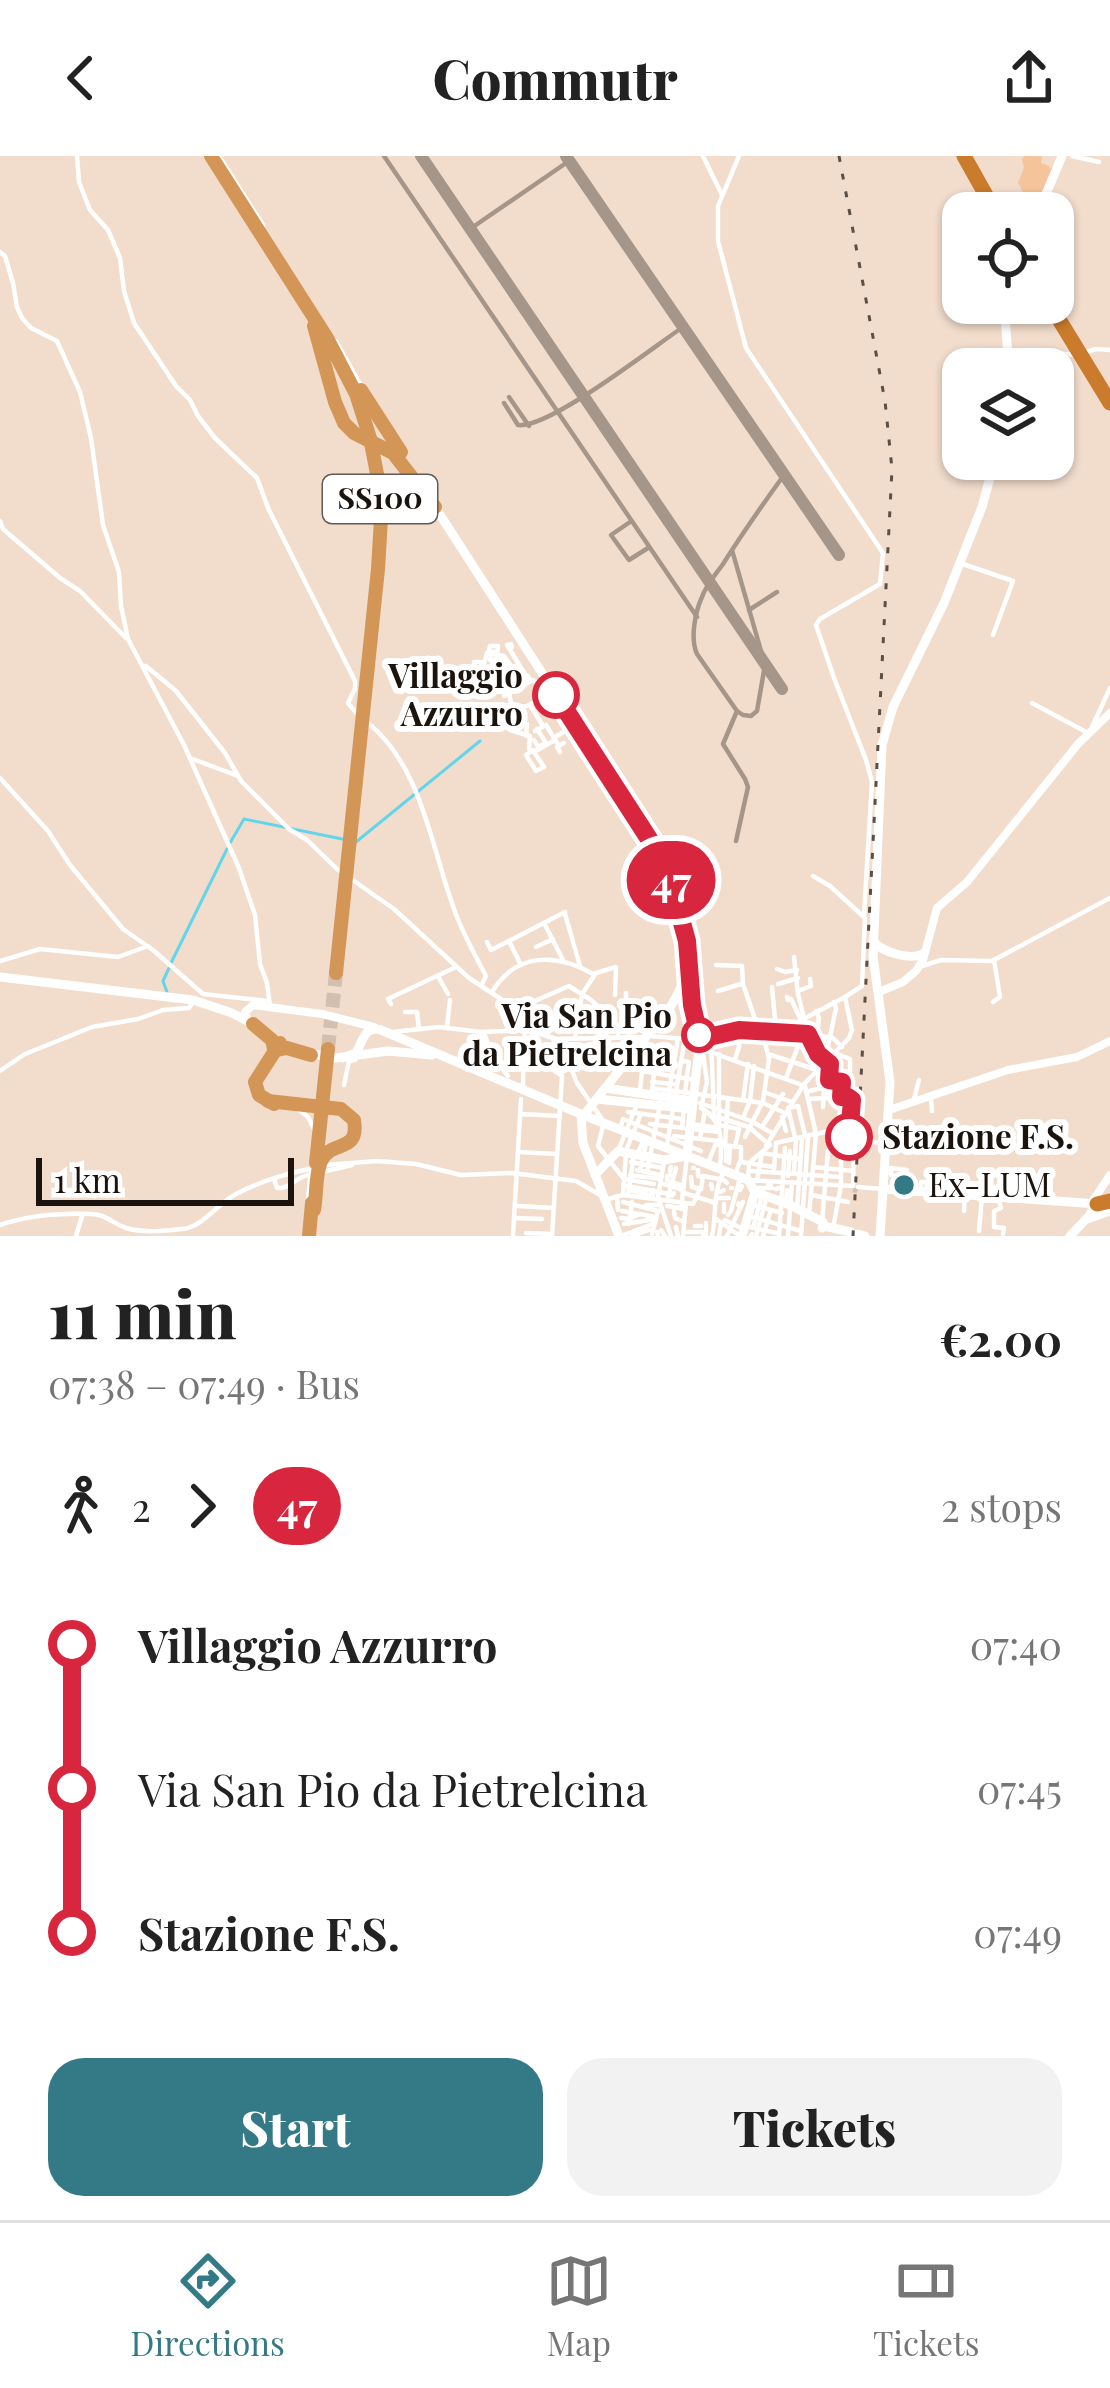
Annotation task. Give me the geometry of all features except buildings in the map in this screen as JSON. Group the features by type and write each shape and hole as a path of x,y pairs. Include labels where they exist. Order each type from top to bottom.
{"highway":[{"name":"SS100","path":"213,156 343,366 370,439 380,499 380,554 337,973 379,585 383,520 382,476 393,466 409,472"},
{"name":"SS100","path":"213,156 350,376 379,468 383,520"},
{"path":"963,156 983,192"},
{"name":"SS100","path":"284,270 312,320 334,405"},
{"path":"1064,324 1110,399"},
{"path":"330,338 371,406"},
{"name":"SS100","path":"334,405 342,394 353,395 370,439 393,453 435,507"},
{"name":"SS100","path":"371,406 435,507"},
{"path":"250,1022 276,1049"},
{"path":"276,1049 328,1054"},
{"path":"276,1049 255,1082 257,1093 269,1101 300,1108 314,1120 316,1172"},
{"path":"310,1236 328,1054"},
{"path":"328,1054 324,1137 334,1146 347,1144"},
{"path":"269,1101 302,1101 314,1095 322,1085 328,1054"},
{"path":"314,1210 326,1087"},
{"path":"269,1101 343,1109 353,1118 356,1130 347,1144 322,1160 310,1236"}],"main road":[{"path":"1047,192 1067,156"},
{"path":"880,1236 888,1168 890,1074 870,991 876,948 884,730 937,619 990,480"},
{"path":"435,507 550,694 664,865 689,954 699,1171"},
{"path":"876,948 919,959"},
{"path":"596,1174 583,1143 586,1111 680,992 689,954"},
{"path":"0,977 193,1001 250,1022"},
{"path":"328,1054 354,1054 364,1032 387,1033 506,1078 560,1110 586,1111 699,1171"},
{"path":"364,1032 366,1049 374,1053"},
{"path":"387,1033 398,1044 393,1052"},
{"path":"328,1054 393,1052 448,1059"},
{"path":"605,1088 699,1171"},
{"path":"586,1111 602,1128 824,1226 858,1234"},
{"path":"596,1174 609,1161 699,1171"},
{"path":"596,1174 699,1171"},
{"path":"883,1189 922,1188 1097,1207"},
{"path":"1070,1236 1097,1207"}],"street":[{"path":"77,156 88,207 108,230 119,255 134,323 215,438 255,476 355,681 348,703 394,750 416,794 466,936 486,976 481,986"},
{"path":"213,156 307,314 340,428 369,448 376,495"},
{"path":"213,156 374,401 371,406"},
{"path":"703,156 722,195"},
{"path":"739,156 717,213 718,243 747,350 883,555 880,584 816,625 872,782 862,986 774,1030"},
{"path":"1067,156 1099,162"},
{"path":"0,251 22,318 57,341 81,395 103,525 118,572 130,642 149,672 235,858 251,902 269,1004"},
{"path":"1074,355 1110,350"},
{"path":"1,526 80,591 130,642"},
{"path":"960,563 1013,581 993,634"},
{"path":"118,631 125,624"},
{"path":"511,646 519,673"},
{"path":"530,680 514,671 506,658 492,655 491,675 507,695 516,720 509,730 530,738 565,730"},
{"path":"149,672 176,691 238,776 288,828 504,1002 523,1029"},
{"path":"507,695 536,681 550,694 556,710"},
{"path":"1089,733 1110,688"},
{"path":"513,707 550,694"},
{"path":"518,699 528,705 549,737"},
{"path":"1031,703 1089,733"},
{"path":"524,723 528,705"},
{"path":"845,997 905,981 919,959 937,908 967,882 1110,713"},
{"path":"517,734 519,723 524,723"},
{"path":"524,723 534,752 544,766 536,771 526,755 534,752 549,737"},
{"path":"190,758 238,776"},
{"path":"0,778 48,831 108,915 203,994 322,1013 364,1032"},
{"path":"813,876 864,916"},
{"path":"919,959 994,960 1110,898"},
{"path":"487,943 490,950 564,911 580,966"},
{"path":"544,923 563,960"},
{"path":"536,947 553,939"},
{"path":"509,941 521,965"},
{"path":"0,961 40,950 118,957 148,946"},
{"path":"794,957 803,1019"},
{"path":"491,992 502,976 543,960 563,960 595,975"},
{"path":"993,1002 1000,998 994,960"},
{"path":"699,1171 762,1116 767,1070 768,1054 743,984 742,966 716,965"},
{"path":"575,1039 582,994 595,975 611,966 616,967 615,995"},
{"path":"391,1004 388,999 456,967"},
{"path":"778,969 797,974"},
{"path":"774,1030 775,986 797,974"},
{"path":"438,976 449,997 447,1028"},
{"path":"797,993 812,986 811,979"},
{"path":"718,991 743,984"},
{"path":"513,1236 520,1114 527,1092 523,1029 530,1002 566,986 602,1010 603,1051 560,1073"},
{"path":"618,1035 626,993"},
{"path":"788,997 830,1057 831,1099"},
{"path":"806,1093 817,1070 851,1034 845,997"},
{"path":"0,1071 26,1054 92,1027 189,1007 193,1001 237,1018 272,1043 271,1052 253,1076 252,1091 260,1102 300,1111 310,1120 316,1172"},
{"path":"787,1078 794,1062 833,1022 834,1002"},
{"path":"250,1022 246,1009 269,1004"},
{"path":"699,1171 703,1006"},
{"path":"578,1021 564,1011 549,1019 550,1038 572,1067 586,1111"},
{"path":"797,1094 829,1084 850,1059 830,1057 817,1039 817,1011"},
{"path":"405,1012 417,1012 419,1029"},
{"path":"511,1030 512,1014"},
{"path":"819,1021 850,1018"},
{"path":"387,1033 523,1029 550,1038 681,1038"},
{"path":"699,1171 739,1030"},
{"path":"739,1030 774,1030 842,1047"},
{"path":"735,1059 739,1030"},
{"path":"484,1032 506,1078 523,1074"},
{"path":"681,1038 699,1171"},
{"path":"681,1038 676,1050 699,1171"},
{"path":"889,1110 1014,1069 1079,1057 1110,1041"},
{"path":"740,1044 749,1047"},
{"path":"523,1049 562,1077 552,1235 526,1234 527,1218"},
{"path":"546,1050 560,1059 566,1057"},
{"path":"344,1085 349,1061 393,1052"},
{"path":"699,1171 715,1054"},
{"path":"699,1171 715,1054"},
{"path":"699,1171 715,1054"},
{"path":"715,1054 787,1078 806,1093 812,1117"},
{"path":"768,1054 817,1070"},
{"path":"479,1071 490,1067 492,1057"},
{"path":"655,1063 699,1171 801,1233"},
{"path":"699,1171 749,1079 751,1065"},
{"path":"788,1233 699,1171 642,1071 699,1171 788,1233 801,1233"},
{"path":"699,1171 751,1088 749,1079"},
{"path":"749,1079 782,1096 796,1135"},
{"path":"913,1103 919,1080"},
{"path":"829,1084 831,1099"},
{"path":"829,1084 831,1099"},
{"path":"751,1088 765,1087"},
{"path":"796,1135 797,1094"},
{"path":"797,1094 852,1100 848,1132 829,1151"},
{"path":"699,1171 782,1096"},
{"path":"931,1098 932,1112"},
{"path":"699,1171 763,1103"},
{"path":"763,1103 774,1108 796,1135"},
{"path":"520,1114 560,1110"},
{"path":"762,1116 796,1135"},
{"path":"699,1171 796,1135 812,1117"},
{"path":"699,1171 796,1135 812,1117"},
{"path":"699,1171 755,1125"},
{"path":"699,1171 755,1125"},
{"path":"699,1171 777,1125"},
{"path":"602,1128 598,1145 609,1161 699,1171 827,1176 853,1171"},
{"path":"824,1226 828,1131"},
{"path":"699,1171 796,1135 848,1132"},
{"path":"824,1226 843,1202 841,1144 848,1132"},
{"path":"848,1132 856,1187"},
{"path":"699,1171 796,1135"},
{"path":"699,1171 796,1135"},
{"path":"699,1171 796,1135"},
{"path":"872,1142 887,1143"},
{"path":"273,1178 276,1187 291,1186 296,1179 316,1172 325,1158 347,1144"},
{"path":"518,1153 557,1154"},
{"path":"841,1158 854,1159"},
{"path":"0,1225 45,1215 100,1216 147,1233 194,1226 234,1195 273,1178 362,1162 414,1164 467,1176 517,1174 584,1183 699,1171 827,1176 841,1186 883,1189"},
{"path":"907,1170 888,1168 890,1175 912,1180 922,1188"},
{"path":"699,1171 843,1202"},
{"path":"1097,1207 1110,1174"},
{"path":"937,1181 955,1182 964,1211"},
{"path":"979,1231 982,1196"},
{"path":"998,1197 1001,1208 994,1211 994,1227 1004,1228 1003,1234"},
{"path":"515,1205 554,1208"},
{"path":"541,1234 542,1207"},
{"path":"76,1236 82,1216"},
{"path":"514,1218 542,1219"}],"shaded area":[{"path":"1042,156 1041,163 1050,169 1054,165 1045,192 1023,192 1018,183 1022,159"}],"waterway":[{"path":"356,842 480,741"},
{"path":"230,843 244,819 347,840"},
{"path":"171,963 227,849"},
{"path":"167,992 163,981 169,968"}],"taxiway":[{"path":"384,156 697,617"},
{"path":"470,229 569,161"},
{"path":"504,403 518,425 533,423 576,401 683,327"},
{"path":"509,397 529,426"},
{"path":"732,550 765,665 757,711 751,716 737,711 697,654 694,626 706,588 753,519 784,475"},
{"path":"630,522 611,535 629,560 648,548"},
{"path":"749,610 777,592"},
{"path":"736,841 748,787 723,744 737,711"}],"runway":[{"path":"421,156 782,689"},
{"path":"566,156 839,555"}],"tunnel":[{"path":"328,1049 336,973"},
{"path":"853,1190 858,1191"}],"railway":[{"path":"839,156 885,401 892,469 853,1236"}],"bus line":[{"name":"47","path":"556,695 670,879 687,941 700,1039 739,1030 808,1034 818,1054 830,1064 829,1080 842,1082 841,1097 852,1100 849,1137"}],"place":[{"name":"Villaggio Azzurro","path":"556,695"},
{"name":"Via San Pio da Pietrelcina","path":"699,1035"},
{"name":"Stazione F.S.","path":"849,1137"},
{"name":"Ex-LUM","path":"904,1185"}]}
